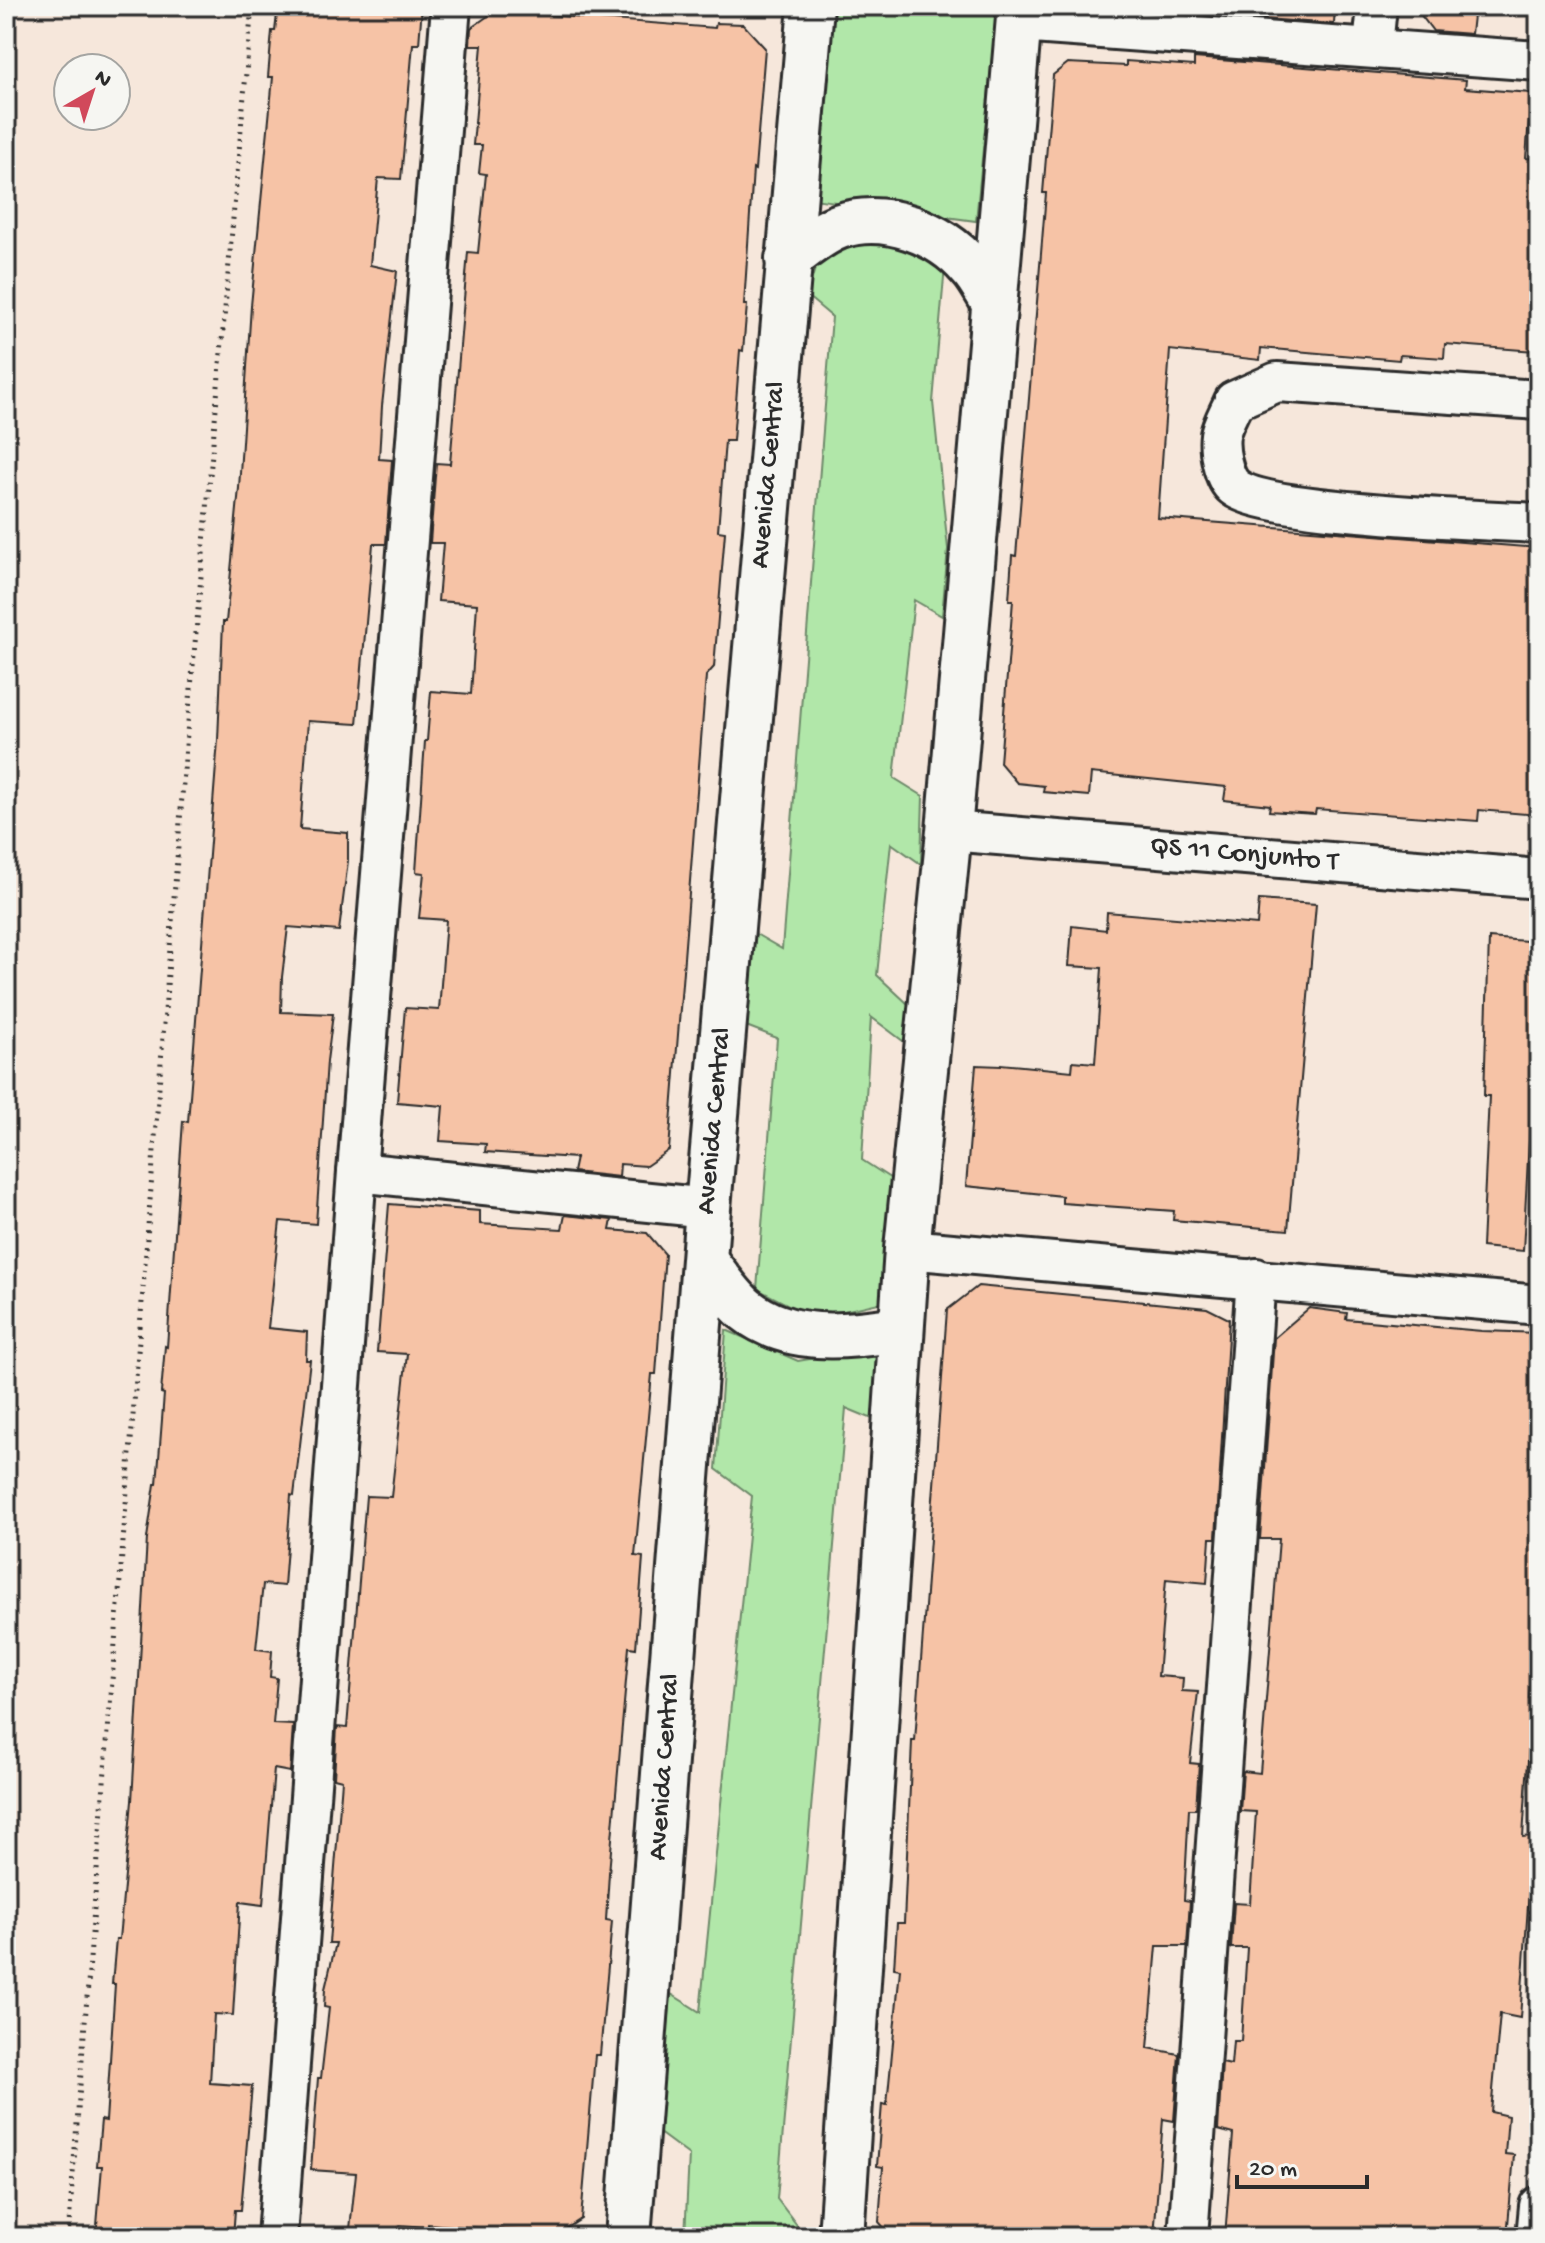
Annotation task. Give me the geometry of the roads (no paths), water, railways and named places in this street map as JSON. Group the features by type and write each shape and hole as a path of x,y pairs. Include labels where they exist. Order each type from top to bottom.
{"street":[{"path":"277,2237 357,1172 451,6"},
{"path":"800,6 811,6"},
{"name":"Avenida Central","path":"628,2237 708,1208 811,6"},
{"path":"1373,47 1377,6"},
{"path":"841,2237 907,1249 949,831 1019,14 1539,61"},
{"path":"788,259 839,226 875,221 913,227 951,248 971,267 994,303"},
{"path":"1539,400 1277,382 1234,401 1220,435 1223,470 1232,486 1252,497 1314,507 1539,523"},
{"name":"QS 11 Conjunto T","path":"949,831 1539,879"},
{"path":"357,1172 708,1208"},
{"path":"907,1249 1539,1305"},
{"path":"705,1261 743,1307 768,1324 819,1336 901,1329"},
{"path":"1188,2237 1256,1278"},
{"path":"1536,2237 1539,2206"}]}
